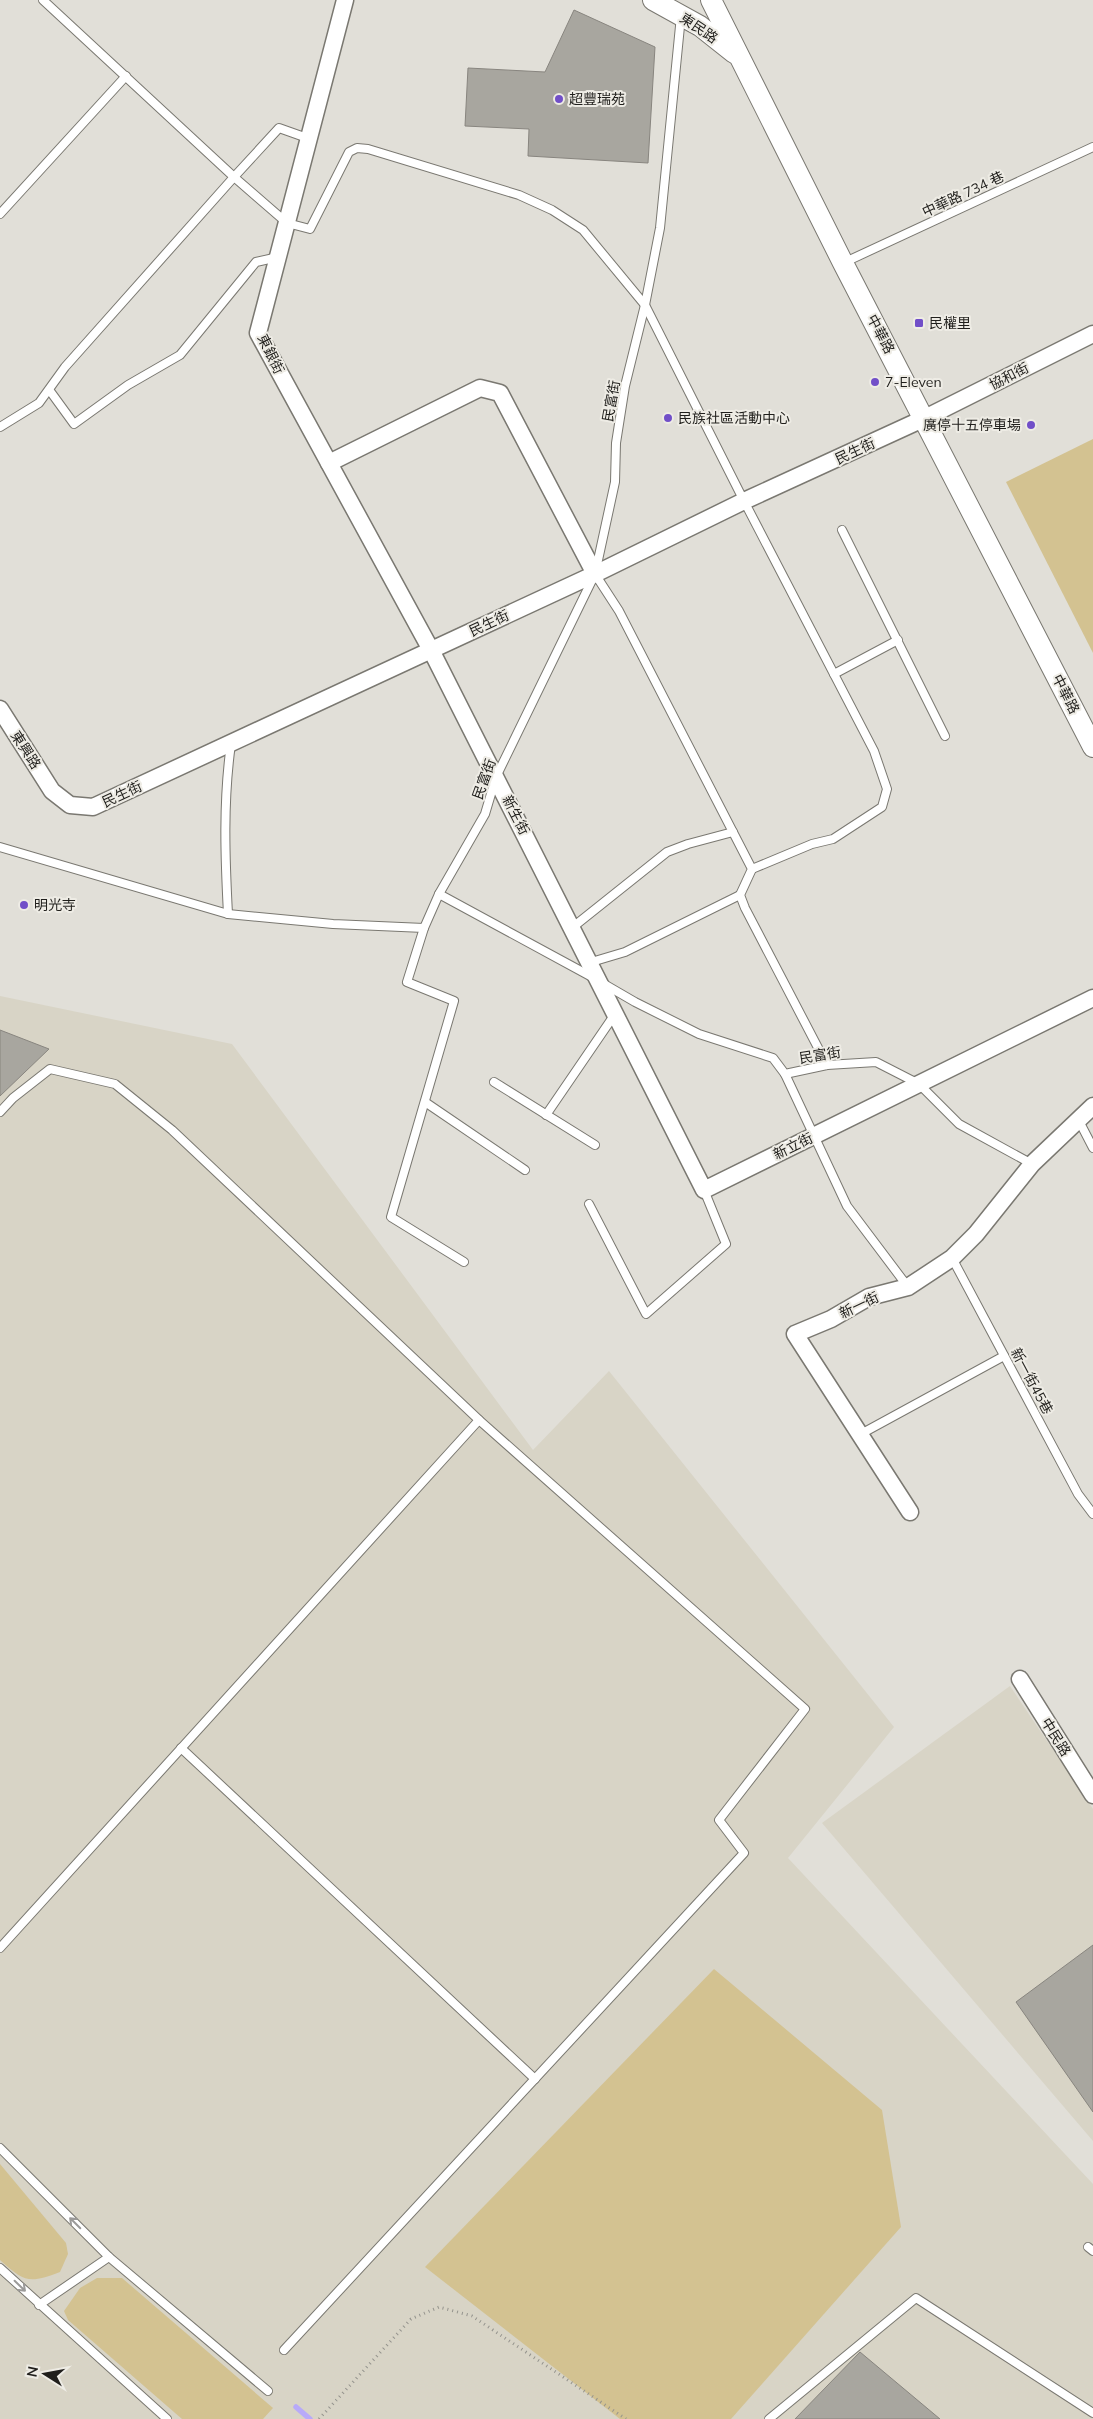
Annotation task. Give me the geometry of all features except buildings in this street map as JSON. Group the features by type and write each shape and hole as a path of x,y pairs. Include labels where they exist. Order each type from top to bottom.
{"street":[{"name":"東銀街","path":"345,0 258,333 431,650"},
{"name":"東民路","path":"653,0 700,26 742,59"},
{"name":"中華路","path":"711,0 843,263 926,418 1093,747"},
{"name":"協和街","path":"926,418 1093,334"},
{"path":"329,463 480,388 500,393 595,574"},
{"name":"民生街","path":"52,791 70,805 93,807 595,574 744,501 926,418"},
{"name":"新生街","path":"431,650 573,927 583,965 599,981"},
{"name":"東興路","path":"0,709 52,791"},
{"path":"599,981 704,1190"},
{"name":"新立街","path":"704,1190 1093,998"},
{"name":"新一街","path":"910,1512 794,1334 831,1319 869,1297 908,1286 952,1258 976,1234 1032,1164 1093,1106"},
{"name":"中民路","path":"1020,1679 1093,1795"}],"lane":[{"path":"43,0 234,177 287,223 310,229 350,152 357,148 368,149 519,196 552,210 583,230 645,305 874,751 887,789 882,807 833,839 812,844 752,869 740,895 625,952 583,965 439,894"},
{"name":"民富街","path":"425,1102 454,1001 407,982 424,928 439,894 485,814 496,777 595,574 615,482 616,443 625,386 645,305 660,228 681,15"},
{"path":"0,214 126,76"},
{"path":"0,426 39,403 50,391 66,367 234,177 280,128 310,139"},
{"name":"中華路 734 巷","path":"843,263 1093,147"},
{"path":"50,391 74,424 128,385 180,355 256,262 278,257"},
{"path":"842,530 945,736"},
{"path":"595,574 619,611 752,869"},
{"path":"834,674 898,640"},
{"path":"228,914 224,837 226,783 231,744"},
{"path":"573,927 668,852 688,844 733,832"},
{"path":"0,847 228,914 333,924 424,928"},
{"path":"740,895 744,908 827,1065"},
{"name":"民富街","path":"599,981 634,1002 700,1034 773,1058 785,1074 827,1065 876,1062 919,1084 959,1124 1032,1164"},
{"path":"546,1115 616,1014"},
{"path":"0,1112 13,1098 50,1068 115,1084 172,1130 479,1420 805,1709 720,1820 744,1853 284,2350"},
{"path":"785,1074 847,1206 908,1286"},
{"path":"494,1082 595,1145"},
{"path":"464,1262 391,1217 425,1102 525,1170"},
{"path":"1078,1119 1093,1148"},
{"path":"589,1204 646,1314 726,1244 704,1190"},
{"name":"新一街45巷","path":"952,1258 1078,1494 1093,1514"},
{"path":"859,1435 1004,1356"},
{"path":"0,1948 479,1420"},
{"path":"181,1748 535,2078"},
{"path":"0,2148 109,2257 268,2391"},
{"path":"39,2305 109,2257"},
{"path":"0,2268 167,2419"},
{"path":"769,2419 916,2298 1093,2414"}],"path":[{"path":"319,2418 411,2319 439,2307 472,2316 626,2419"}],"shaded area":[{"path":"1093,439 1093,653 1006,482"},
{"path":"0,996 232,1044 533,1450 609,1371 894,1727 788,1858 1093,2184 1093,2419 0,2419"},
{"path":"1010,1686 1093,1809 1093,2141 822,1823"},
{"path":"714,1969 882,2110 901,2227 731,2419 620,2419 425,2267"},
{"path":"0,2164 66,2243 68,2254 60,2272 41,2278 27,2279 15,2273 0,2260"},
{"path":"97,2278 122,2278 273,2408 263,2419 182,2419 68,2320 64,2311 80,2288"}],"waterway":[{"path":"296,2407 310,2419"}],"place":[{"name":"超豐瑞苑","path":"559,99"},
{"name":"民權里","path":"919,323"},
{"name":"7-Eleven","path":"875,382"},
{"name":"民族社區活動中心","path":"668,418"},
{"name":"廣停十五停車場","path":"1031,425"},
{"name":"明光寺","path":"24,905"}]}
